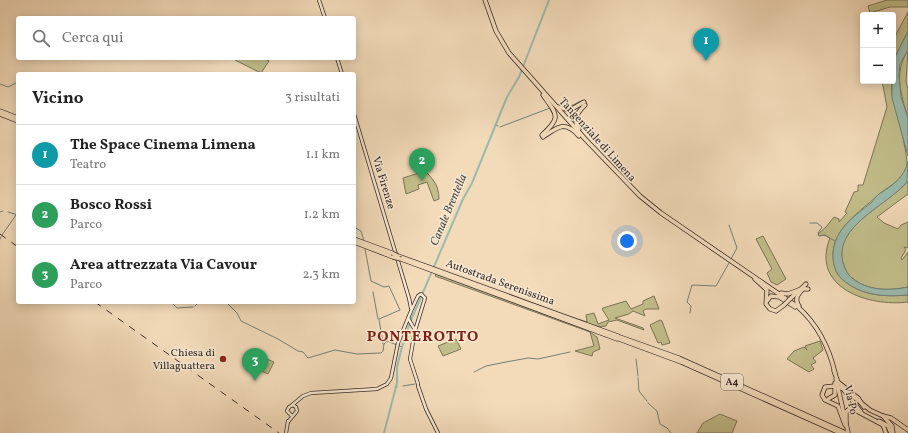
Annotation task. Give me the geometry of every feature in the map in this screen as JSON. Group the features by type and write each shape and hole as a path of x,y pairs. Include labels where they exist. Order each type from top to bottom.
{"highway":[{"name":"Tangenziale di Limena","path":"484,0 494,30 503,48 626,184 654,210 730,261"},
{"path":"542,92 563,110 574,109 585,104 577,115 576,123 587,141"},
{"path":"542,92 553,107 556,115 553,125 542,136 556,128 566,126 574,130 587,141"},
{"path":"0,113 16,118"},
{"name":"Autostrada Serenissima","path":"356,240 396,256"},
{"name":"Autostrada Serenissima","path":"356,243 429,268 681,362 838,433"},
{"path":"730,261 797,308 811,323 821,338 838,382 858,398 864,407"},
{"path":"730,261 798,307 812,322"},
{"path":"754,278 767,290 767,306"},
{"path":"766,284 784,294 807,287 802,290 796,301 812,322 826,345 833,371"},
{"path":"767,306 775,311 784,305 801,289"},
{"path":"767,306 769,298 775,296 797,308"},
{"name":"Autostrada Serenissima","path":"619,338 679,358 847,432"},
{"name":"Via Po","path":"833,371 847,432"},
{"name":"Via Po","path":"833,371 845,424"},
{"path":"845,424 838,406 834,402 825,400 822,395 822,390 825,386 846,390 864,407 891,418 908,430"},
{"path":"836,387 835,396 829,399 825,398 823,394 824,389 828,387 836,387 847,393 862,414"},
{"path":"845,424 845,413 848,410 853,409 888,426 892,433"},
{"path":"883,416 893,427 892,433"},
{"path":"876,421 884,426 886,433"}],"main road":[{"path":"319,0 324,16"},
{"path":"338,60 341,72"},
{"name":"Via Firenze","path":"356,121 410,302 411,311"},
{"path":"286,433 288,422 287,410 297,400 311,393 377,389 384,387 391,378 397,346 408,316 418,296 422,295 425,298 414,334 410,359 426,409 438,433"},
{"path":"410,302 412,304 415,303"},
{"path":"408,316 410,323 414,327 414,334"},
{"path":"405,325 410,323 415,324 418,319"},
{"path":"288,422 292,416 297,413 297,400"},
{"path":"291,406 296,407"},
{"path":"288,414 292,416"}],"shaded area":[{"path":"887,0 908,0 908,7 890,7 870,12 868,6"},
{"path":"908,12 908,31 896,55 896,34"},
{"path":"908,31 908,50 900,64 899,75 901,97 908,118 908,156 892,98 892,84 896,84 896,55"},
{"path":"908,50 906,82 908,89 908,118 901,92 900,75 903,59"},
{"path":"235,60 269,61 262,72"},
{"path":"883,84 892,84 892,97 904,143 907,166 898,180 881,192 856,214 843,228 834,244 833,261 836,271 840,277 849,285 874,294 891,296 908,295 908,302 893,303 877,301 861,297 847,291 836,282 828,270 826,255 830,238 825,235 819,236 818,234 834,217 839,219 839,222 847,213 845,212 854,192 858,191 858,185 863,185 887,107"},
{"path":"908,161 907,182 854,227 846,238 842,250 843,263 847,273 858,282 872,288 879,289 908,287 908,295 890,296 865,292 849,285 838,274 833,261 834,245 846,224 901,176"},
{"path":"416,164 419,164 436,184 439,199 434,201 427,182 418,185 419,189 406,194 403,178 419,173"},
{"path":"908,181 908,194 877,217 884,223 898,229 901,225 908,222 908,248 904,247 906,250 901,258 902,260 908,252 908,287 893,289 872,288 858,282 847,273 843,263 842,250 846,238 864,217 899,190"},
{"path":"763,236 786,279 777,285 771,282 767,273 772,269 756,239"},
{"path":"436,274 587,330 590,332 435,276"},
{"path":"654,296 659,309 646,309 643,311 645,316 633,311 629,314 615,318 643,328 644,330 617,320 608,322 606,326 595,326 559,313 587,322 586,315 594,313 598,324 609,320 602,309 603,308 626,301 631,309 643,304 643,301"},
{"path":"660,320 662,321 670,343 662,345 661,342 658,343 650,325"},
{"path":"590,332 597,337 600,349 593,352 592,356 575,351 594,346"},
{"path":"456,339 461,349 443,356 438,346"},
{"path":"820,341 823,350 813,358 816,362 811,365 814,369 809,372 787,359 794,351 804,347 807,350 805,346"},
{"path":"250,352 274,362 268,374 249,365 253,356 249,354"},
{"path":"720,414 737,421 732,433 697,433 703,423"}],"waterway":[{"name":"Canale Brentella","path":"384,433 397,383 397,367 409,325 463,199 472,183 507,97 519,77 549,0"},
{"path":"0,84 8,87 16,83"},
{"path":"559,105 569,107 581,101"},
{"path":"500,127 550,108"},
{"path":"8,212 16,214"},
{"path":"2,235 16,215"},
{"path":"810,223 817,223 822,227 818,233 819,236 824,235 835,241"},
{"path":"729,225 737,248 731,259"},
{"path":"356,228 361,231 364,241"},
{"path":"365,249 371,281 384,287 389,286 400,310 379,319 383,344"},
{"path":"690,313 691,306 687,302 692,285 716,286 729,263"},
{"path":"373,292 378,319"},
{"path":"173,304 177,308 193,307"},
{"path":"228,304 237,313 241,321 278,339 298,351 303,352 308,358 335,350 357,354 381,353 383,351 384,344 387,341 402,347"},
{"path":"474,372 486,366 528,358 538,359 570,352"},
{"path":"636,359 638,376"},
{"path":"638,378 639,391 647,401"},
{"path":"403,386 415,384"},
{"path":"648,403 657,411 660,424 667,428 671,433"}],"railway":[{"path":"0,234 16,246"},
{"path":"98,304 279,433"}],"place":[{"name":"The Space Cinema Limena","path":"706,61"},
{"name":"Bosco Rossi","path":"422,181"},
{"name":"Chiesa di Villaguattera","path":"223,359"},
{"name":"Area attrezzata Via Cavour","path":"255,381"}],"district":[{"name":"PONTEROTTO","path":"423,337"}]}
